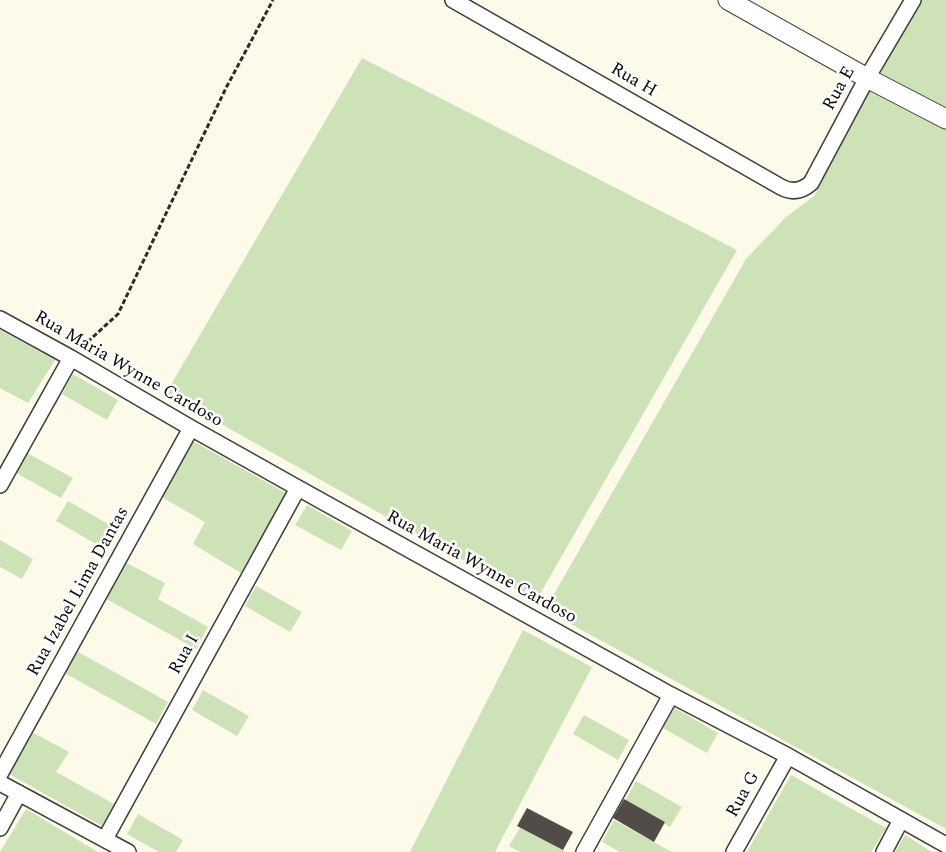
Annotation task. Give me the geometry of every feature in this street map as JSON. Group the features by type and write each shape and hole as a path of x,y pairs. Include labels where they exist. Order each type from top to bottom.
{"street":[{"name":"Rua H","path":"453,0 781,187 790,191 797,191"},
{"path":"728,0 867,78 946,119"},
{"name":"Rua E","path":"797,191 811,183 867,78 913,0"},
{"name":"Rua Maria Wynne Cardoso","path":"0,319 298,488 671,695 788,756 946,845"},
{"path":"0,485 71,358"},
{"name":"Rua Izabel Lima Dantas","path":"0,774 191,428"},
{"name":"Rua I","path":"105,839 298,488"},
{"path":"584,852 671,695"},
{"name":"Rua G","path":"734,852 788,756"},
{"path":"0,783 128,852"},
{"path":"0,828 19,793"},
{"path":"884,852 901,820"}],"path":[{"path":"71,358 118,314 226,88 273,0"}],"green space":[{"path":"922,0 946,0 946,829 545,610 746,259 786,217 814,196 867,95"},
{"path":"362,58 737,250 536,601 166,393"},
{"path":"0,330 55,360 28,403 0,388"},
{"path":"73,374 118,400 107,420 62,394"},
{"path":"191,440 286,493 241,573 193,544 205,522 158,495"},
{"path":"27,453 73,478 61,498 16,473"},
{"path":"68,501 113,527 101,547 56,521"},
{"path":"307,505 352,531 341,550 295,525"},
{"path":"0,540 33,559 22,579 0,567"},
{"path":"123,561 165,583 158,599 208,627 196,649 101,596"},
{"path":"256,586 302,612 290,632 245,606"},
{"path":"523,630 592,667 495,852 410,852"},
{"path":"73,649 168,702 156,724 61,671"},
{"path":"203,690 249,716 237,736 192,710"},
{"path":"673,707 718,733 707,753 661,727"},
{"path":"584,715 629,740 618,760 573,734"},
{"path":"30,731 69,752 56,772 114,804 102,826 7,773"},
{"path":"791,775 886,828 871,852 747,852"},
{"path":"636,781 682,807 670,827 625,801"},
{"path":"26,809 98,852 0,852"},
{"path":"138,814 183,840 176,852 159,852 127,834"},
{"path":"614,820 672,852 620,852 602,842"},
{"path":"521,826 566,852 520,852 509,846"},
{"path":"905,835 932,852 895,852"}],"building":[{"path":"624,799 665,822 654,842 613,818"},
{"path":"527,808 573,832 563,850 517,826"}]}
